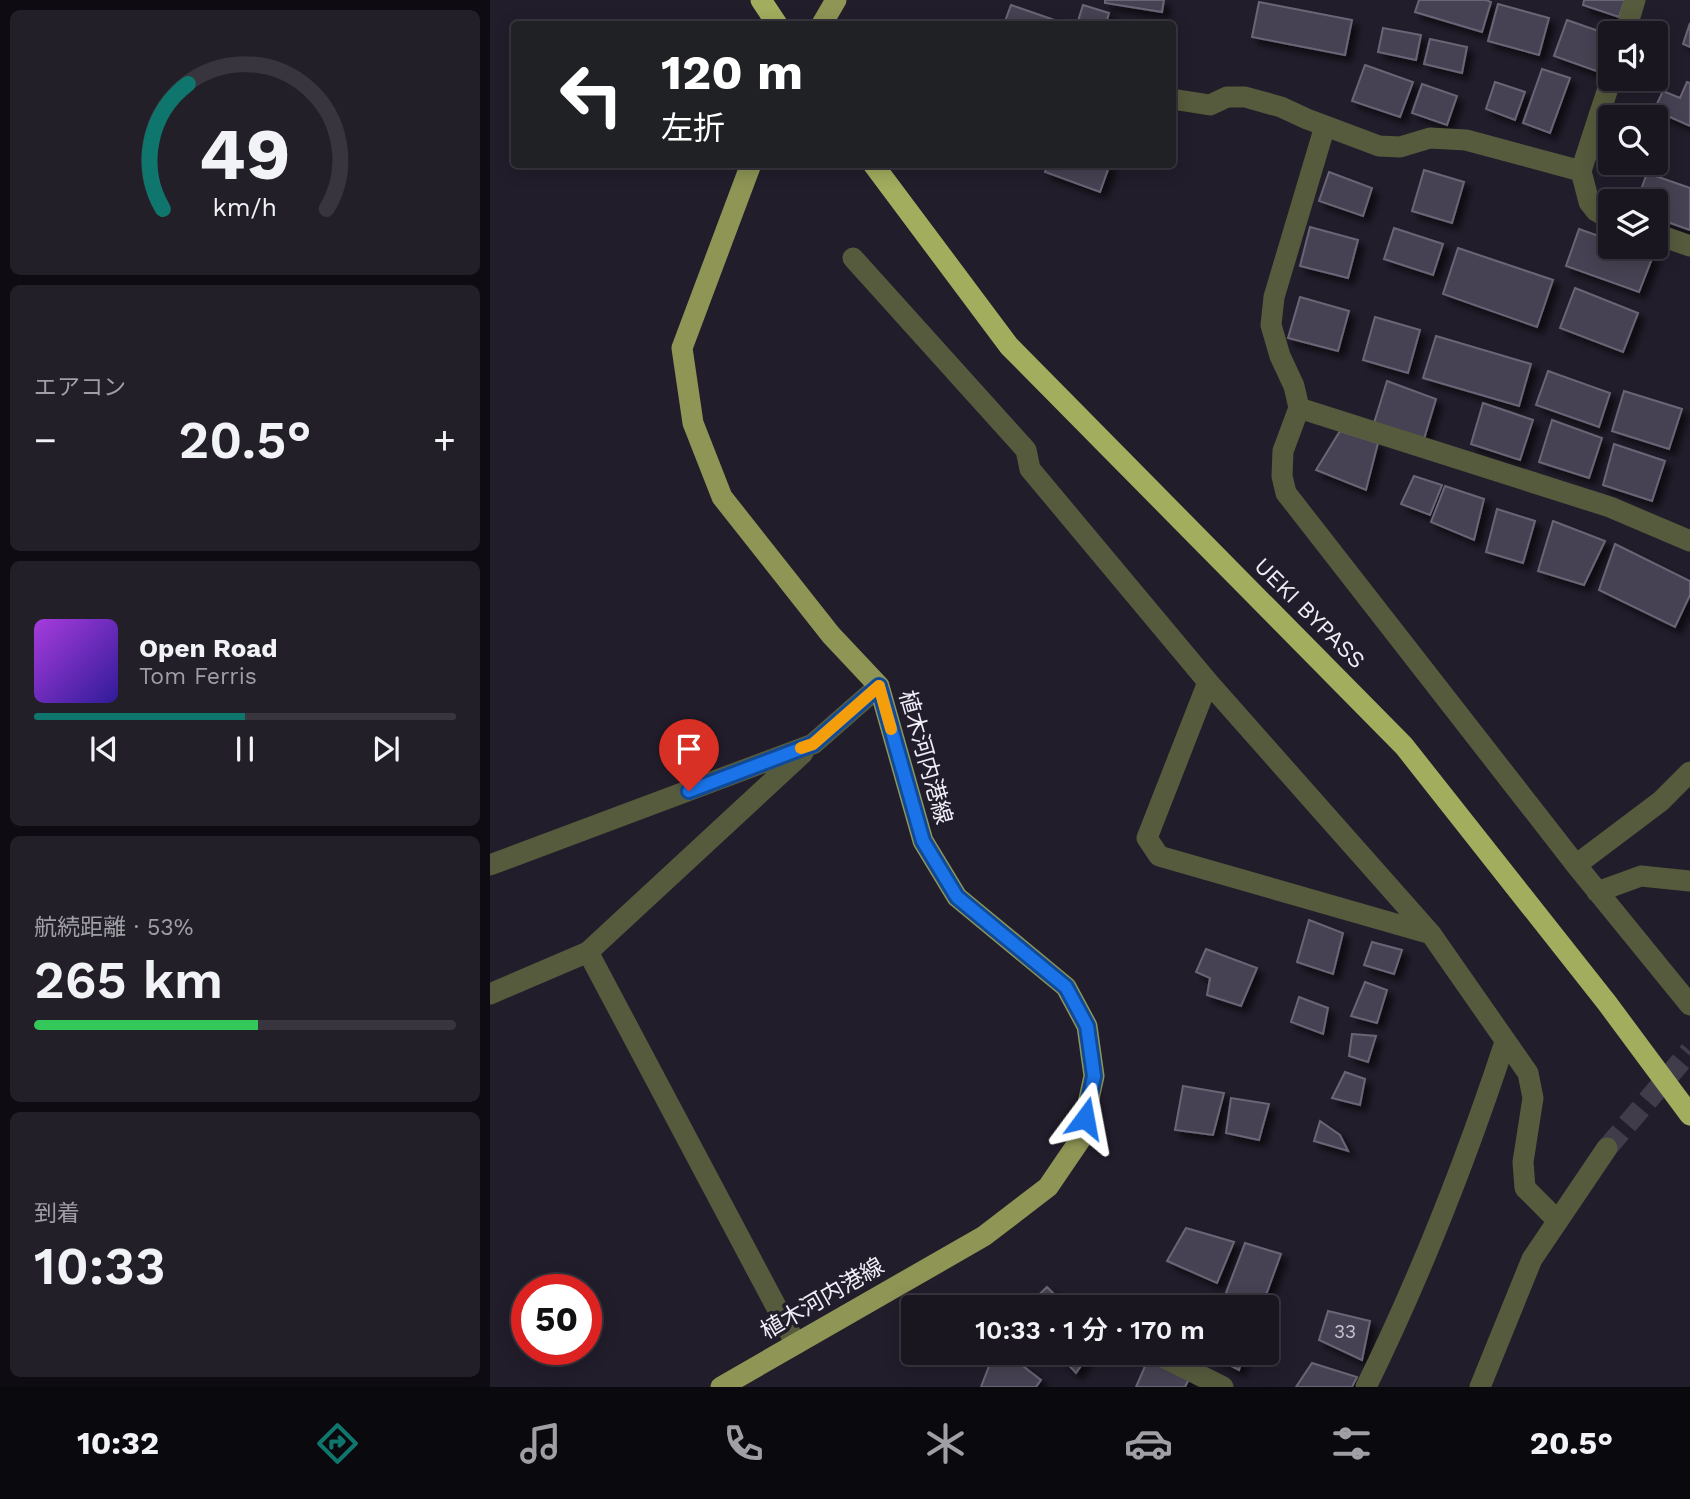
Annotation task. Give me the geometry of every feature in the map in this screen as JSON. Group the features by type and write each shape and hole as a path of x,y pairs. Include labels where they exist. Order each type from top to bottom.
{"highway":[{"path":"761,0 775,21"},
{"name":"UEKI BYPASS","path":"876,168 1009,346 1404,746 1607,1003 1690,1115"}],"main road":[{"path":"824,21 836,0"},
{"name":"植木河内港線","path":"721,1387 984,1236 1048,1187 1080,1140 1094,1076 1087,1026 1066,987 957,897 923,841 879,686 831,635 722,498 693,424 682,348 750,168"}],"street":[{"path":"1629,21 1635,0"},
{"path":"1598,212 1588,202 1581,171 1607,91"},
{"path":"1176,100 1210,104 1227,97 1245,97 1281,107 1378,146 1400,147 1430,138 1466,140 1581,171"},
{"path":"1325,126 1283,264 1274,298 1271,325 1280,356 1294,386 1299,408 1283,452 1282,476 1286,493 1597,892 1690,1005"},
{"path":"1668,238 1690,246"},
{"path":"853,258 1026,450 1030,468 1208,682 1431,934 1528,1073 1532,1098 1523,1163 1525,1188 1558,1221"},
{"path":"1299,408 1610,507 1690,541"},
{"path":"1208,682 1147,838 1159,856 1431,934"},
{"path":"490,994 588,952 879,686"},
{"path":"490,865 813,744"},
{"path":"1576,865 1661,801 1690,772"},
{"path":"1597,892 1641,876 1690,881"},
{"path":"588,952 796,1344"},
{"path":"1366,1387 1390,1339 1439,1224 1470,1147 1506,1042"},
{"path":"1480,1387 1532,1259 1607,1148"},
{"path":"1178,1365 1223,1387"}],"building":[{"path":"1105,0 1164,0 1162,12 1105,3"},
{"path":"1419,0 1491,2 1482,32 1415,12"},
{"path":"1584,0 1625,0 1619,17 1583,5"},
{"path":"1259,2 1352,20 1345,55 1252,37"},
{"path":"1498,4 1549,18 1539,55 1488,41"},
{"path":"1011,5 1057,21 1005,21"},
{"path":"1083,5 1109,13 1107,21 1078,21"},
{"path":"1567,20 1598,31 1598,72 1554,56"},
{"path":"1690,23 1690,47 1683,44"},
{"path":"1383,28 1421,35 1416,60 1378,52"},
{"path":"1430,39 1467,47 1462,73 1424,64"},
{"path":"1365,65 1413,82 1400,117 1352,101"},
{"path":"1542,69 1570,78 1550,133 1523,123"},
{"path":"1495,82 1525,92 1515,120 1486,109"},
{"path":"1687,82 1690,83 1690,126 1668,116 1668,105 1656,105 1663,91 1680,98"},
{"path":"1422,84 1457,96 1447,125 1412,113"},
{"path":"1046,168 1109,168 1100,192 1045,172"},
{"path":"1424,170 1464,182 1452,223 1412,211"},
{"path":"1329,172 1372,188 1363,216 1319,201"},
{"path":"1646,175 1690,188 1690,230 1668,222 1668,189 1641,189"},
{"path":"1310,227 1358,240 1348,278 1300,266"},
{"path":"1394,228 1443,244 1433,275 1384,259"},
{"path":"1579,229 1598,236 1598,259 1652,259 1639,292 1566,266"},
{"path":"1458,248 1553,280 1537,327 1443,294"},
{"path":"1575,288 1638,313 1623,352 1560,328"},
{"path":"1300,297 1349,311 1338,351 1288,338"},
{"path":"1375,317 1420,330 1408,373 1363,360"},
{"path":"1436,336 1531,364 1519,406 1423,378"},
{"path":"1548,371 1610,393 1599,427 1536,405"},
{"path":"1387,381 1436,399 1424,439 1374,423"},
{"path":"1624,391 1682,409 1669,449 1612,431"},
{"path":"1483,403 1533,420 1520,460 1471,444"},
{"path":"1552,420 1602,438 1589,478 1539,462"},
{"path":"1340,431 1378,443 1366,490 1316,470"},
{"path":"1614,444 1665,461 1652,501 1603,485"},
{"path":"1414,476 1442,485 1430,515 1401,504"},
{"path":"1445,486 1484,499 1474,540 1431,522"},
{"path":"1497,509 1535,521 1523,563 1486,552"},
{"path":"1553,521 1605,541 1584,585 1538,571"},
{"path":"1615,544 1690,581 1690,595 1675,627 1599,590"},
{"path":"1309,920 1343,933 1333,974 1297,962"},
{"path":"1372,942 1402,950 1394,974 1364,965"},
{"path":"1206,949 1257,968 1241,1006 1207,995 1210,978 1196,972"},
{"path":"1365,982 1387,990 1377,1023 1351,1016"},
{"path":"1299,997 1328,1008 1323,1034 1291,1022"},
{"path":"1352,1034 1376,1036 1368,1062 1349,1056"},
{"path":"1345,1072 1365,1079 1360,1105 1332,1098"},
{"path":"1183,1086 1224,1093 1213,1135 1175,1130"},
{"path":"1231,1098 1269,1104 1259,1140 1226,1133"},
{"path":"1320,1121 1340,1135 1348,1151 1314,1141"},
{"path":"1186,1228 1234,1242 1217,1283 1167,1261"},
{"path":"1245,1243 1281,1254 1266,1295 1226,1293"},
{"path":"1047,1287 1055,1295 1039,1295"},
{"path":"1328,1311 1370,1321 1362,1360 1319,1340"},
{"path":"1312,1363 1357,1377 1352,1387 1296,1387"},
{"path":"989,1365 1022,1365 1041,1380 1036,1387 981,1387"},
{"path":"1068,1365 1082,1365 1076,1373"},
{"path":"1146,1365 1164,1365 1189,1379 1185,1387 1136,1387"}],"tunnel":[{"path":"1607,1148 1690,1051"}],"slow traffic":[{"path":"801,748 813,744 879,686 891,729"}],"route":[{"path":"689,791 813,744 879,686 923,841 957,897 1066,987 1087,1026 1094,1076 1085,1118"}]}
